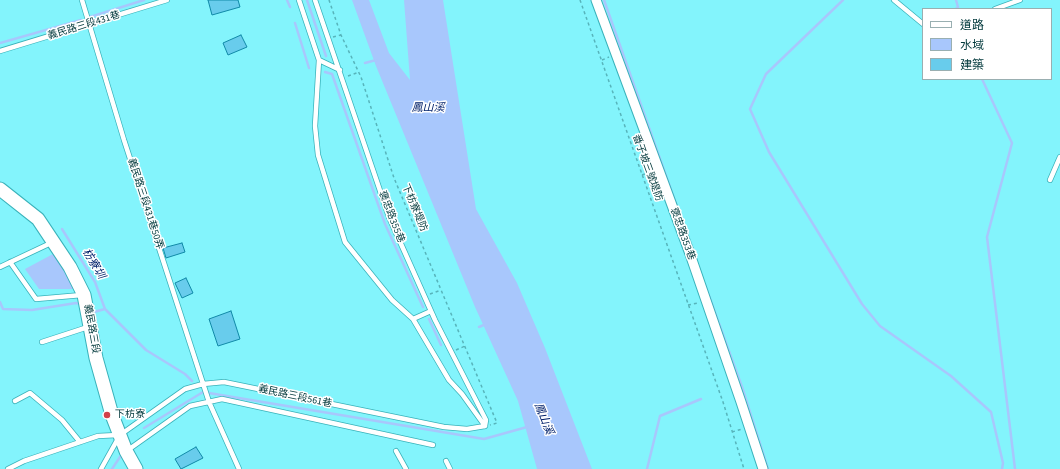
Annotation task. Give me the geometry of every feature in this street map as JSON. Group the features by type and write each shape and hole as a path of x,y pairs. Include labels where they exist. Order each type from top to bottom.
{"main road":[{"name":"義民路三段","path":"0,189 38,219 70,267 84,295 96,358 120,435 126,451 136,469"}],"street":[{"name":"褒忠路353巷","path":"596,0 706,300 762,469"}],"lane":[{"name":"義民路三段431巷50弄","path":"82,0 124,140 208,402 238,469"},
{"name":"義民路三段431巷","path":"0,51 167,0"},
{"path":"298,0 319,60 315,126 318,155 345,242 392,300 413,319 449,380 462,394 484,426"},
{"name":"褒忠路355巷","path":"315,0 389,217 431,311 486,420 484,426"},
{"path":"894,0 922,23"},
{"path":"998,8 1020,0"},
{"path":"319,60 340,70"},
{"path":"1050,180 1060,157"},
{"path":"0,267 53,242"},
{"path":"10,262 36,299 84,295"},
{"path":"413,319 431,311"},
{"path":"42,342 90,327"},
{"name":"義民路三段561巷","path":"120,435 185,389 203,384 224,382 444,427 467,429 484,426"},
{"path":"15,402 30,393 62,420 80,442"},
{"name":"義民路三段561巷","path":"126,451 190,406 222,399 434,445"},
{"path":"8,469 98,436 120,435"},
{"path":"101,469 120,435"},
{"path":"396,451 406,469"},
{"path":"446,461 450,469"}],"path":[{"name":"下枋寮堤防","path":"329,0 341,35 359,72 394,178 442,290 494,419"},
{"name":"番子坡三號堤防","path":"580,0 688,305 744,469"},
{"path":"342,78 359,72"},
{"path":"424,296 442,290"},
{"path":"688,305 706,300"},
{"path":"452,352 465,346"}],"water":[{"name":"鳳山溪","path":"352,0 369,0 389,53 410,80 404,0 443,0 476,209 517,283 545,348 592,469 537,469 518,401 475,307 376,66"},
{"path":"53,254 66,266 76,289 39,289 25,269"}],"building":[{"path":"208,0 238,0 240,7 212,15"},
{"path":"241,35 247,47 228,55 223,43"},
{"path":"182,243 185,252 166,258 163,248"},
{"path":"186,278 193,293 182,298 175,283"},
{"path":"231,311 240,339 218,346 209,319"},
{"path":"196,447 203,458 181,469 175,459"}],"waterway":[{"path":"90,17 144,0"},
{"path":"287,0 290,7"},
{"path":"307,0 326,56"},
{"path":"604,0 677,207"},
{"path":"843,0 766,74 750,109 769,152 862,304 880,326 951,376 991,412 1003,463 1002,469"},
{"path":"956,0 957,8"},
{"path":"0,43 81,20"},
{"path":"295,23 309,68"},
{"path":"365,63 376,60"},
{"path":"325,72 332,74 385,224 423,307"},
{"path":"982,80 1012,143 987,237 1015,469"},
{"name":"枋寮圳","path":"62,229 95,282 105,309"},
{"path":"705,285 742,387 768,469"},
{"path":"0,302 3,309 32,310 76,303 80,304"},
{"path":"94,312 105,309 146,350 185,374 192,381"},
{"path":"429,319 441,345"},
{"path":"479,327 486,324"},
{"path":"144,428 203,392 484,439 527,427"},
{"path":"647,469 660,416 701,399"},
{"path":"112,469 122,454"}],"place":[{"name":"下枋寮","path":"107,415"}]}
